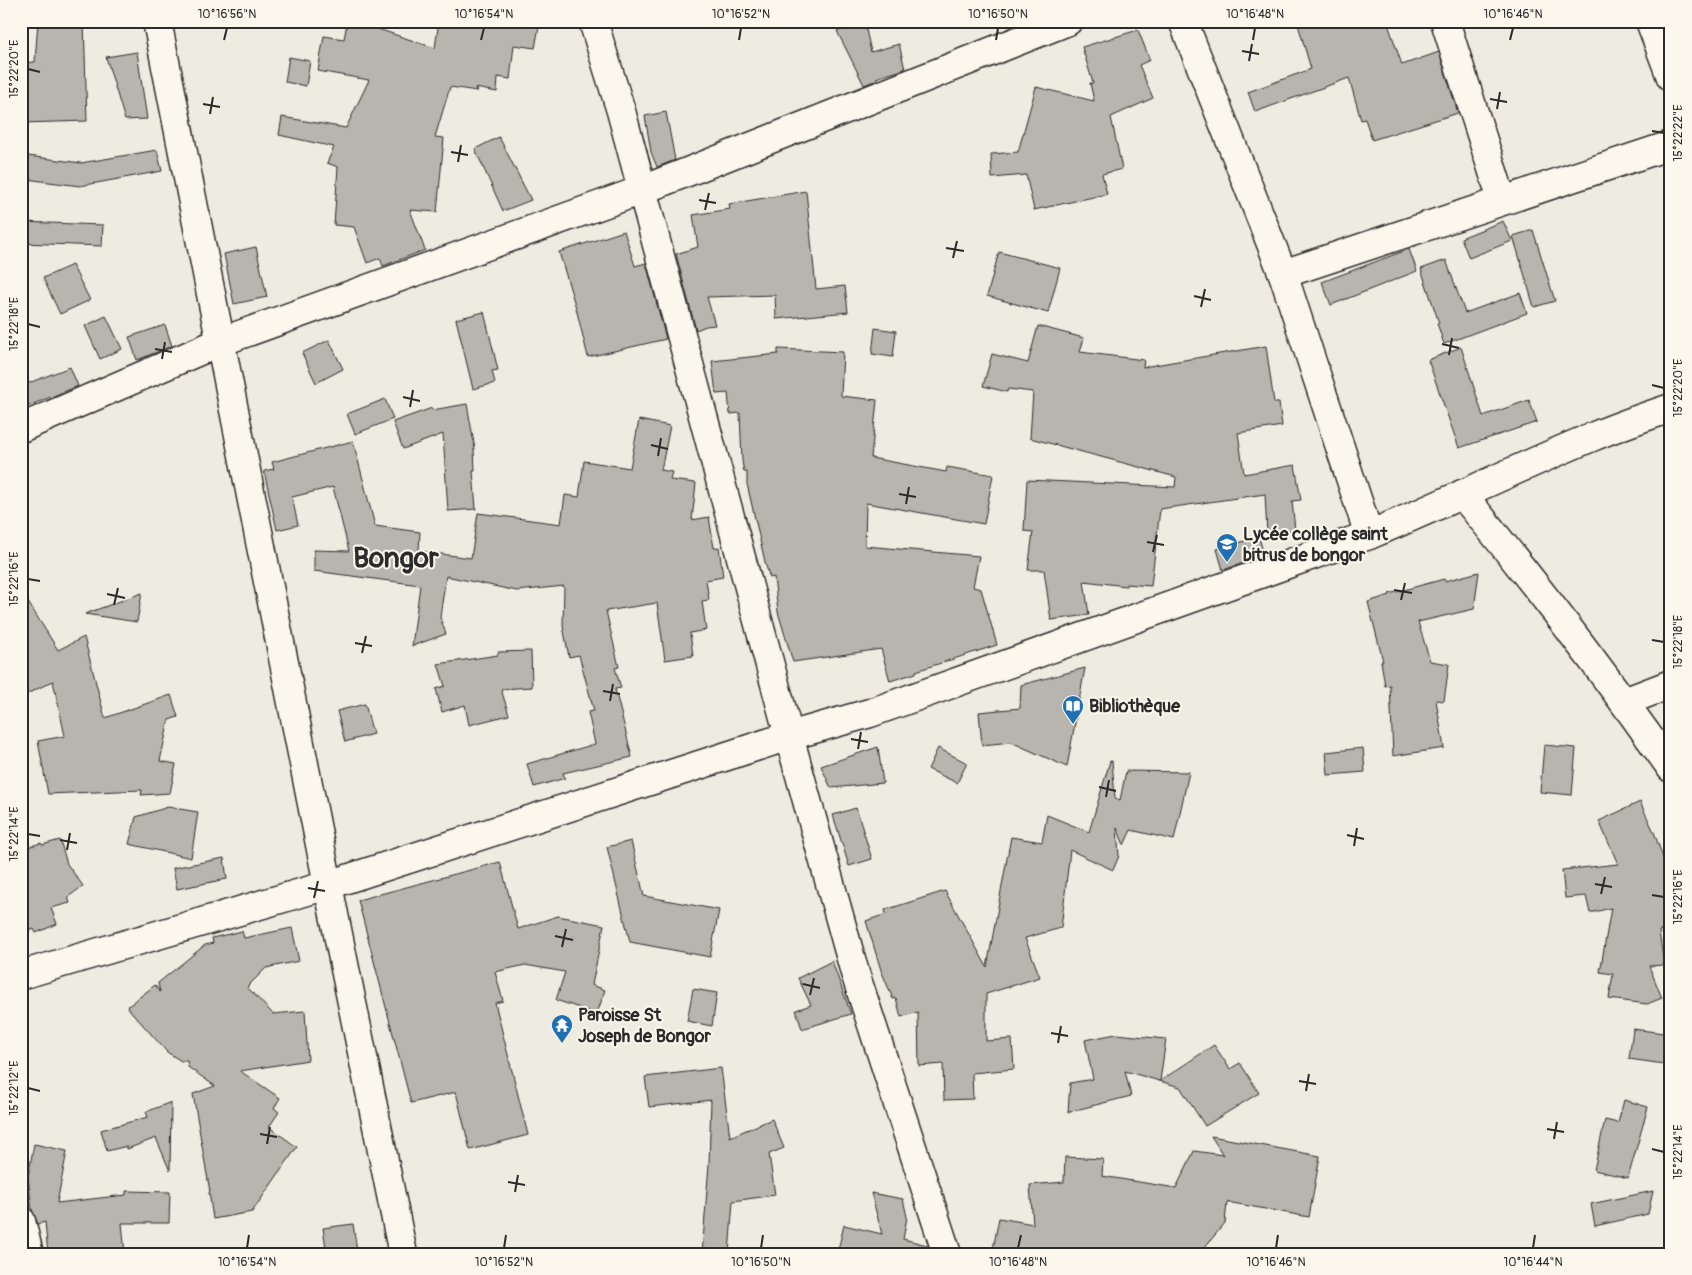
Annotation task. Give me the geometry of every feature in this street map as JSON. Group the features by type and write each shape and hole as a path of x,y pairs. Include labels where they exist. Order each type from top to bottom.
{"street":[{"path":"156,21 403,1254"},
{"path":"593,21 621,111 855,973 947,1254"},
{"path":"21,428 220,342 642,190 1068,21"},
{"path":"1183,21 1282,274 1369,535"},
{"path":"1445,21 1502,200"},
{"path":"1650,21 1671,77"},
{"path":"1282,274 1671,145"},
{"path":"21,974 328,885 790,736 870,713 1369,535 1434,508 1593,436 1671,408"},
{"path":"1462,494 1529,576 1671,768"},
{"path":"1624,702 1671,684"},
{"path":"21,1221 28,1254"}],"building":[{"path":"38,21 84,21 87,121 23,123 22,63 35,62"},
{"path":"439,21 540,21 535,48 514,45 510,79 498,77 497,92 475,88 477,91 450,87 435,137 444,138 437,212 410,210 425,250 383,266 380,258 367,263 354,227 334,225 338,167 327,163 334,147 279,135 282,117 346,128 369,80 318,71 324,36 344,39 347,23 369,26 435,48"},
{"path":"1297,21 1387,21 1402,65 1439,52 1458,113 1372,140 1365,119 1361,120 1349,78 1255,112 1248,92 1311,69"},
{"path":"865,25 871,52 899,44 905,69 876,78 877,80 864,85 837,31"},
{"path":"1138,30 1150,60 1139,65 1153,98 1111,117 1122,169 1102,174 1107,194 1034,210 1026,175 992,178 991,154 1018,152 1036,87 1094,101 1090,83 1093,83 1082,47"},
{"path":"137,52 147,119 125,120 106,57"},
{"path":"289,57 310,61 306,86 285,82"},
{"path":"666,112 675,160 657,167 651,152 645,116"},
{"path":"499,137 531,200 503,211 475,149"},
{"path":"157,150 162,171 80,186 26,179 28,156 81,163"},
{"path":"806,191 816,289 845,286 848,312 776,319 775,295 707,297 715,325 696,330 676,254 698,247 693,215 730,209 729,204"},
{"path":"1503,221 1512,241 1469,258 1461,238"},
{"path":"21,222 103,225 102,246 21,243"},
{"path":"1533,230 1555,301 1534,307 1513,236"},
{"path":"624,231 635,266 646,263 666,339 588,357 559,252"},
{"path":"256,247 267,297 234,304 224,254"},
{"path":"1409,249 1417,271 1331,305 1322,282"},
{"path":"999,252 1060,268 1048,313 987,296"},
{"path":"1446,260 1465,313 1520,293 1527,313 1444,344 1421,269"},
{"path":"72,265 90,300 60,314 43,278"},
{"path":"484,312 498,370 492,371 495,383 473,389 456,319"},
{"path":"106,316 122,349 100,359 85,326"},
{"path":"165,325 172,346 137,360 129,337"},
{"path":"1038,326 1084,338 1080,352 1144,360 1143,367 1266,346 1274,403 1279,403 1282,426 1238,433 1244,474 1295,465 1301,500 1292,501 1295,530 1267,533 1265,494 1160,509 1151,586 1126,584 1126,586 1084,581 1089,615 1051,620 1044,570 1028,570 1033,532 1024,531 1027,480 1175,487 1176,477 1030,438 1033,392 1008,389 1007,392 983,386 992,354 1028,363"},
{"path":"875,328 896,331 893,357 872,354"},
{"path":"329,340 343,369 316,383 302,353"},
{"path":"1461,347 1483,416 1529,400 1537,422 1459,448 1428,360"},
{"path":"778,349 843,352 841,396 877,400 871,458 946,472 947,467 993,475 984,524 866,503 865,546 979,556 973,587 981,589 997,645 890,681 881,649 793,662 778,612 774,577 770,578 766,566 747,484 747,472 744,472 740,413 730,414 728,393 716,394 712,361 778,354"},
{"path":"70,367 78,386 21,409 21,386"},
{"path":"385,399 393,419 355,434 347,414"},
{"path":"467,404 475,449 475,471 473,471 476,509 448,511 443,434 403,449 393,422 432,408 432,410"},
{"path":"639,420 670,426 661,470 672,472 670,480 696,483 692,520 709,517 714,548 719,547 723,577 706,580 709,600 702,601 706,630 690,633 693,656 665,660 657,603 606,611 619,667 615,668 621,688 615,689 632,757 563,773 565,778 534,787 527,764 595,744 588,712 594,711 579,655 569,657 563,626 564,586 517,591 446,576 440,617 446,634 412,646 420,585 314,571 314,550 349,551 333,487 292,497 298,525 277,530 264,471 274,469 272,462 353,441 375,526 420,532 419,551 471,558 478,513 561,524 565,495 579,497 584,461 630,468"},
{"path":"1259,537 1264,556 1223,570 1217,549"},
{"path":"1479,572 1474,609 1418,622 1430,661 1449,664 1444,701 1436,700 1444,748 1393,756 1390,685 1385,686 1381,661 1383,661 1368,602 1389,594 1444,579 1445,581"},
{"path":"21,591 58,650 84,637 105,718 171,695 178,717 169,720 160,761 176,764 170,793 141,795 142,790 48,794 38,741 65,736 53,681 21,697"},
{"path":"142,593 137,622 85,614"},
{"path":"531,651 532,687 501,689 509,715 469,725 465,705 442,712 436,689 445,686 438,664 498,655 498,652"},
{"path":"1085,668 1067,767 1011,742 982,745 979,712 1020,708 1021,685"},
{"path":"365,704 373,734 345,742 337,711"},
{"path":"1544,745 1576,748 1572,795 1540,792"},
{"path":"878,747 883,783 831,788 821,766"},
{"path":"938,748 967,763 957,783 928,769"},
{"path":"1363,748 1365,772 1328,775 1326,752"},
{"path":"1110,761 1112,761 1115,798 1120,800 1126,771 1189,772 1174,840 1131,830 1124,845 1117,828 1119,856 1113,870 1070,850 1061,928 1025,938 1040,977 986,994 986,1041 1012,1039 1014,1069 972,1073 973,1099 944,1100 943,1064 919,1066 918,1012 901,1017 896,998 893,999 881,970 866,921 886,914 885,910 945,891 987,967 1011,837 1042,842 1047,815 1089,832"},
{"path":"1640,802 1654,832 1671,881 1671,929 1659,931 1664,965 1649,966 1662,998 1647,1004 1609,999 1613,974 1600,972 1611,908 1590,913 1586,896 1565,898 1562,870 1618,864 1599,821"},
{"path":"168,807 198,812 191,858 129,844 136,817"},
{"path":"856,808 872,859 849,866 833,815"},
{"path":"60,840 67,864 83,886 68,897 70,903 51,908 57,924 36,933 34,929 21,934 21,849"},
{"path":"631,841 644,896 719,910 710,957 630,942 607,847"},
{"path":"224,858 227,879 177,889 173,868"},
{"path":"500,862 518,929 558,916 604,925 592,985 605,990 597,1014 556,1000 565,972 525,965 495,972 503,1001 495,1003 528,1135 470,1150 456,1092 411,1103 358,900"},
{"path":"292,928 299,961 266,968 247,987 273,1014 305,1011 308,1060 240,1071 280,1098 274,1108 279,1112 269,1127 297,1147 252,1212 213,1219 193,1094 215,1086 188,1067 187,1061 181,1061 167,1052 127,1007 155,985 160,992 158,983 205,945 213,943 212,938 242,931 244,938"},
{"path":"832,961 851,1014 802,1029 796,1010 811,1005 798,978"},
{"path":"693,989 717,993 712,1026 687,1021"},
{"path":"1633,1029 1671,1034 1671,1065 1629,1059"},
{"path":"1116,1034 1166,1039 1160,1081 1214,1045 1230,1069 1240,1063 1259,1093 1205,1126 1180,1087 1125,1071 1131,1096 1068,1112 1070,1083 1093,1079 1085,1040"},
{"path":"721,1068 730,1137 772,1119 784,1148 769,1154 775,1195 733,1201 729,1254 702,1254 709,1164 711,1100 649,1107 645,1077"},
{"path":"1624,1100 1648,1107 1628,1178 1594,1170 1605,1120 1618,1123"},
{"path":"171,1102 170,1171 156,1138 127,1149 127,1146 107,1151 101,1130 148,1117 146,1112"},
{"path":"1211,1136 1320,1156 1309,1217 1227,1202 1225,1223 1199,1254 992,1254 999,1218 1033,1224 1030,1185 1064,1182 1065,1157 1103,1159 1102,1176 1176,1188 1194,1151 1223,1155"},
{"path":"34,1144 67,1151 57,1203 126,1195 126,1191 170,1192 169,1223 122,1223 125,1254 48,1254 45,1222 38,1224 32,1210 28,1177"},
{"path":"1653,1191 1648,1214 1595,1226 1591,1204"},
{"path":"871,1193 903,1199 907,1217 903,1239 927,1245 926,1254 855,1254 838,1250 844,1225 882,1234"},
{"path":"353,1224 357,1251 327,1254 323,1228"}],"place":[{"name":"Lycée collège saint bitrus de bongor","path":"1227,563"},
{"name":"Bibliothèque","path":"1073,725"},
{"name":"Paroisse St Joseph de Bongor","path":"562,1044"}],"district":[{"name":"Bongor","path":"396,558"}]}
